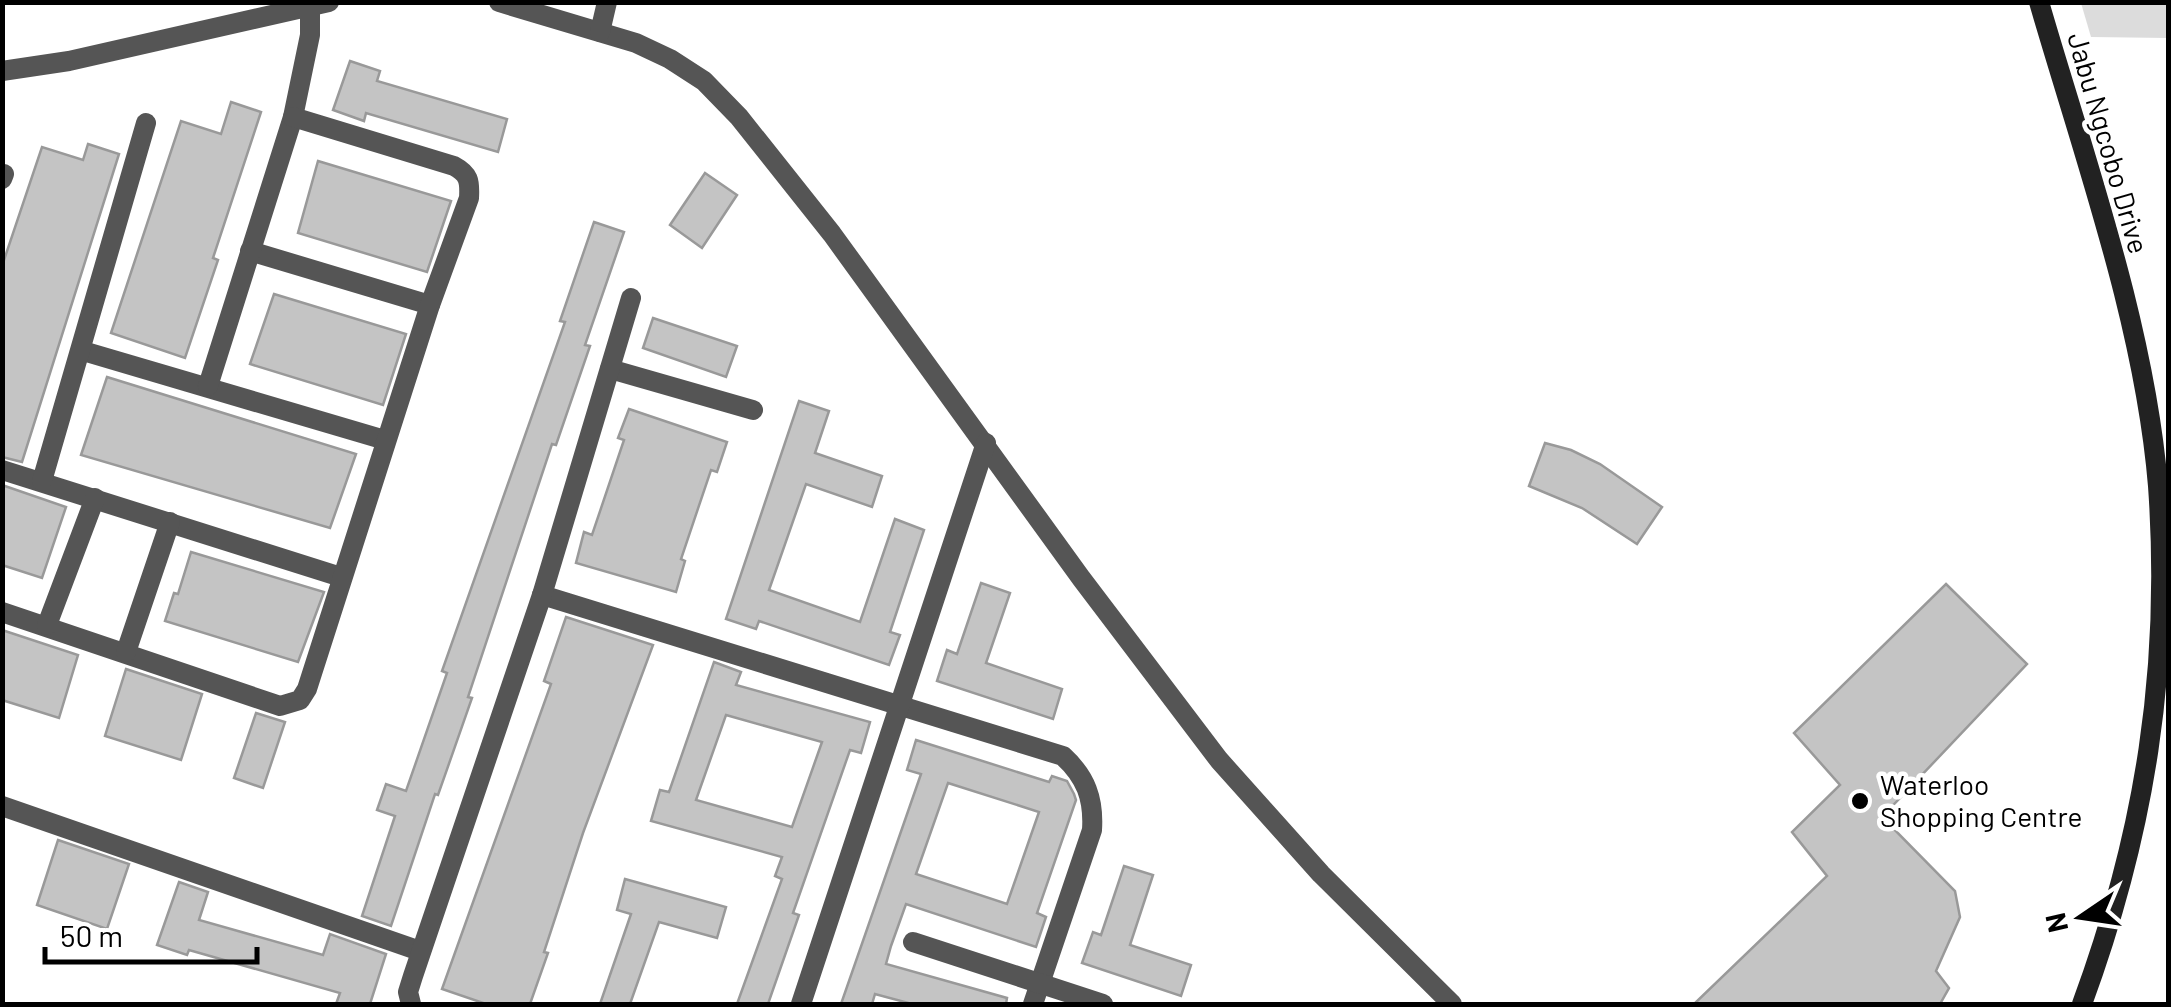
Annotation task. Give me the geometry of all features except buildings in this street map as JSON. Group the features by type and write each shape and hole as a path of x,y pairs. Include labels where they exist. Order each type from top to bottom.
{"main road":[{"name":"Jabu Ngcobo Drive","path":"2040,2 2118,277 2143,383 2158,483 2163,582 2160,681 2134,836 2105,942 2082,1004"}],"street":[{"path":"500,2 636,43 670,59 704,81 739,117 832,234 1082,578 1220,760 1320,874 1452,1004"},
{"path":"600,32 607,2"},
{"path":"2,71 70,61 316,4 293,117 208,386"},
{"path":"2,612 280,706 300,700 307,690 430,304 470,198 469,178 454,166 293,117"},
{"path":"42,481 146,122"},
{"path":"250,251 430,304"},
{"path":"412,1004 408,992 420,952 542,594 631,298"},
{"path":"82,350 385,440"},
{"path":"610,368 753,410"},
{"path":"800,1004 986,442"},
{"path":"2,470 341,576"},
{"path":"47,626 95,498"},
{"path":"126,652 170,522"},
{"path":"542,594 1064,756 1078,769 1088,788 1094,807 1092,830 1036,995"},
{"path":"2,806 420,952"},
{"path":"912,942 1036,995 1103,1004"}],"shaded area":[{"path":"2081,3 2168,3 2168,38 2091,37"}],"place":[{"name":"Waterloo Shopping Centre","path":"1860,801"}]}
